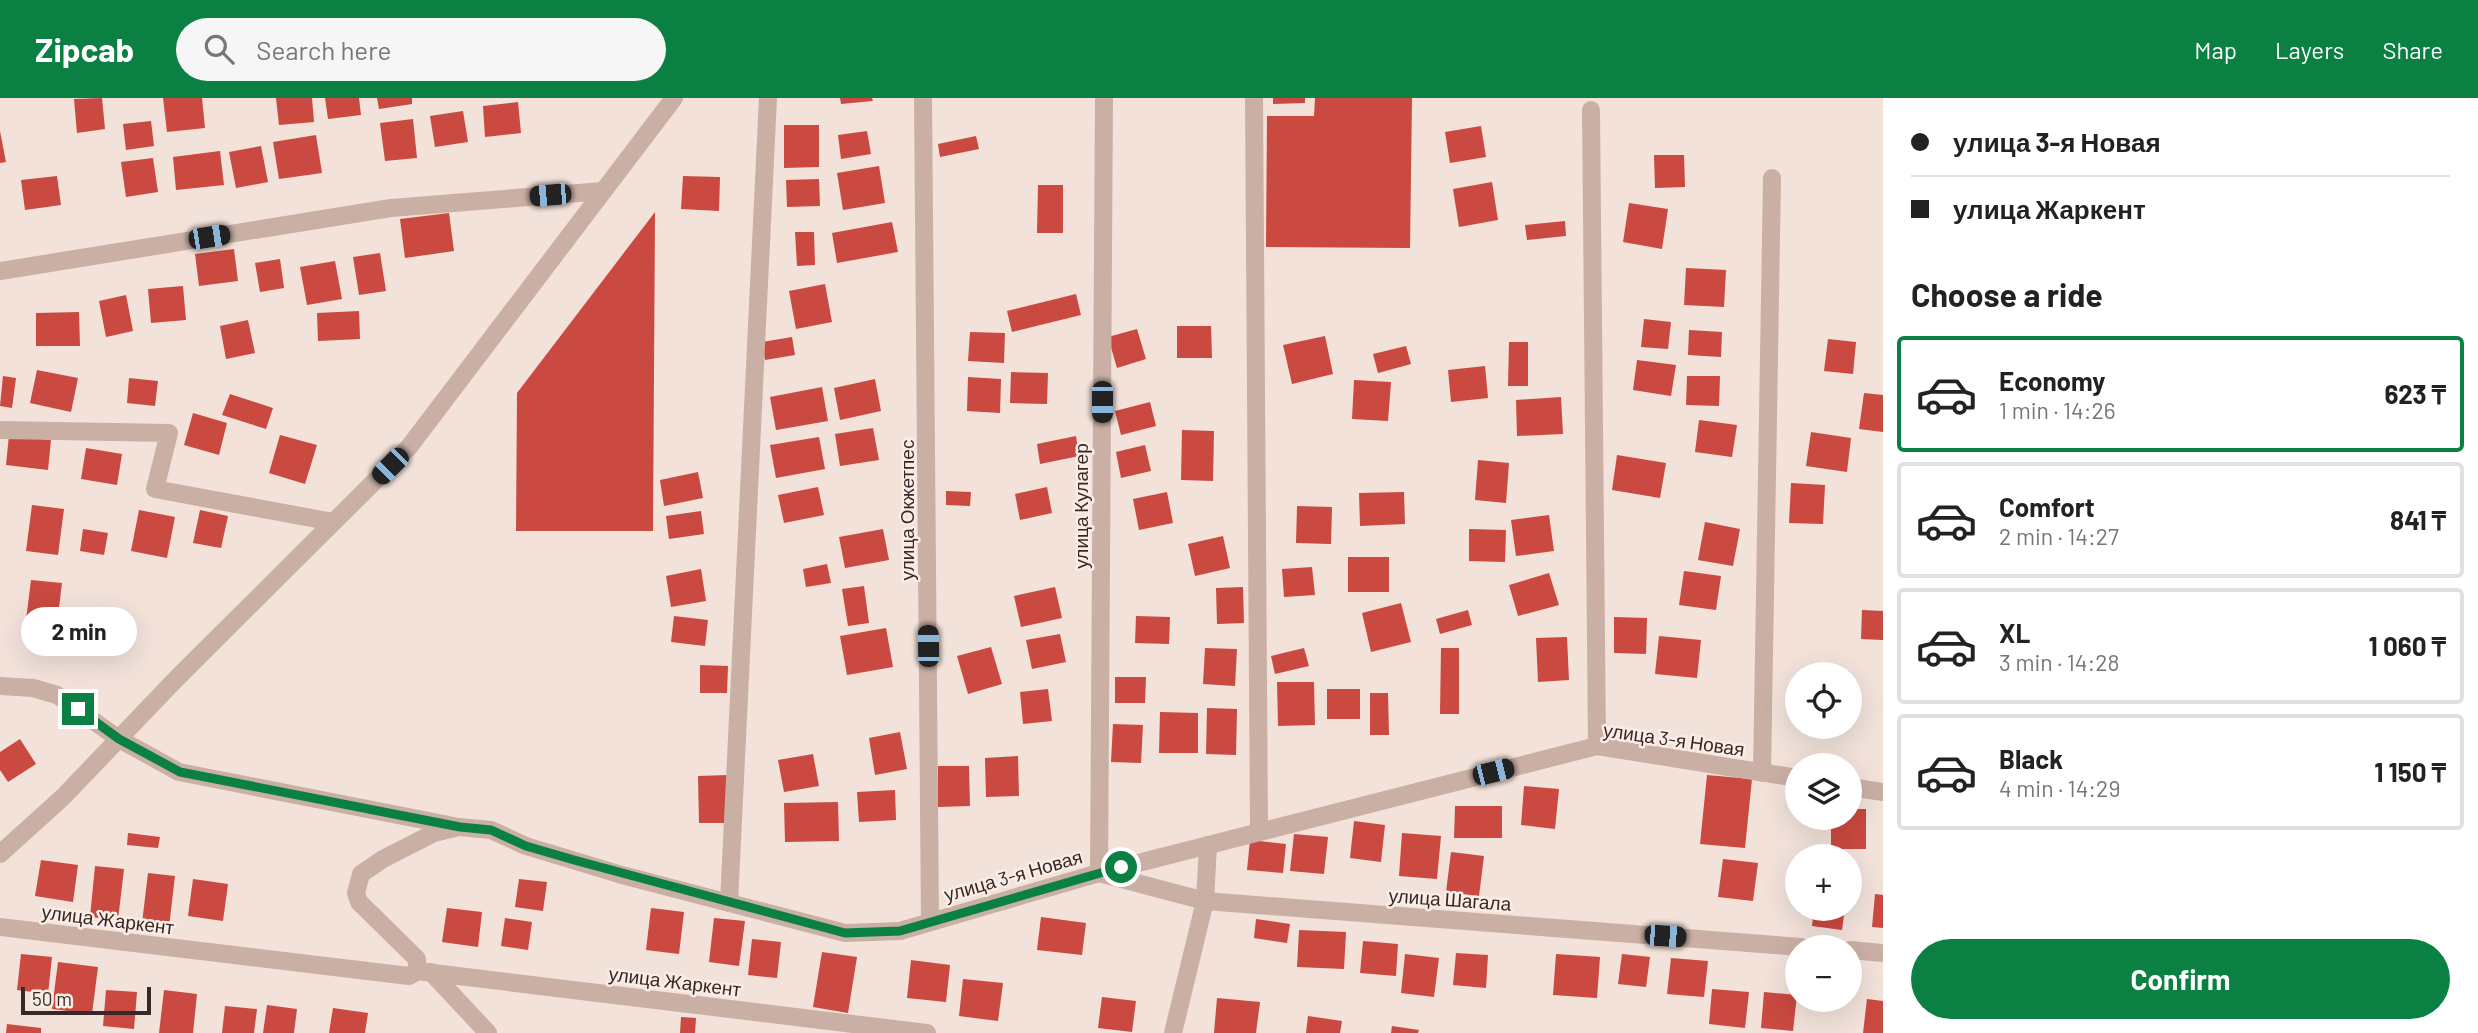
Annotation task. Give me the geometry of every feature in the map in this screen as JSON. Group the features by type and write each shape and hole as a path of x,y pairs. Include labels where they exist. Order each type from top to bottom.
{"street":[{"path":"0,854 63,797 409,447 674,98"},
{"path":"729,903 768,98"},
{"name":"улица Окжетпес","path":"923,98 930,921"},
{"name":"улица Кулагер","path":"1099,873 1104,98"},
{"path":"1254,98 1259,831"},
{"path":"1591,110 1597,747"},
{"path":"1762,773 1772,178"},
{"path":"0,271 391,208 603,191"},
{"path":"0,430 169,433 155,489 333,522"},
{"path":"0,686 33,688 57,695 119,739 180,772 460,827"},
{"name":"улица 3-я Новая","path":"422,967 359,902 356,893 361,874 383,859 433,833 460,827 491,830 526,846 845,933 900,931 1099,873 1597,747 1785,776"},
{"path":"1862,789 1883,792"},
{"path":"1173,1033 1205,901 1208,845"},
{"name":"улица Шагала","path":"1099,873 1205,901 1785,946"},
{"name":"улица Жаркент","path":"0,927 409,976 422,967 927,1033"},
{"path":"1862,951 1883,953"},
{"path":"422,967 488,1033"}],"building":[{"path":"102,98 105,129 77,133 74,99"},
{"path":"163,98 202,98 205,128 167,132"},
{"path":"276,98 312,98 314,122 279,125"},
{"path":"325,98 359,98 361,115 328,119"},
{"path":"377,98 412,98 412,104 379,109"},
{"path":"840,98 872,98 873,101 841,104"},
{"path":"1273,98 1305,98 1305,103 1273,104"},
{"path":"1315,98 1412,98 1410,248 1266,247 1267,116 1314,116"},
{"path":"518,102 521,133 485,137 483,106"},
{"path":"463,111 468,142 435,147 430,116"},
{"path":"413,119 417,158 385,161 380,123"},
{"path":"151,121 154,146 126,150 123,124"},
{"path":"784,125 819,125 819,167 784,168"},
{"path":"1481,126 1486,157 1450,163 1445,132"},
{"path":"0,131 6,162 0,163"},
{"path":"867,131 871,154 841,159 838,135"},
{"path":"316,135 322,173 279,179 273,142"},
{"path":"976,136 979,149 940,157 938,144"},
{"path":"261,146 268,182 236,188 229,152"},
{"path":"220,151 224,185 176,190 173,157"},
{"path":"1654,155 1684,155 1685,187 1655,188"},
{"path":"153,158 158,192 126,197 121,162"},
{"path":"879,166 885,203 843,210 837,173"},
{"path":"57,176 61,205 25,210 21,180"},
{"path":"683,176 720,177 719,211 681,209"},
{"path":"819,179 820,206 787,207 786,180"},
{"path":"1492,182 1498,220 1459,227 1453,189"},
{"path":"1038,185 1063,185 1063,233 1037,233"},
{"path":"1629,203 1668,209 1662,249 1623,242"},
{"path":"655,212 653,531 516,531 517,393"},
{"path":"449,213 454,251 405,258 400,219"},
{"path":"1565,221 1566,236 1527,240 1525,225"},
{"path":"892,222 898,252 837,263 832,233"},
{"path":"795,232 814,232 815,265 797,266"},
{"path":"234,249 238,281 199,286 195,254"},
{"path":"380,253 386,291 359,295 353,257"},
{"path":"280,259 284,288 260,292 255,263"},
{"path":"335,261 342,299 307,305 300,267"},
{"path":"1686,268 1726,270 1724,307 1684,305"},
{"path":"825,284 832,322 796,329 789,291"},
{"path":"183,286 186,320 151,323 148,289"},
{"path":"1076,294 1081,315 1012,332 1007,311"},
{"path":"126,295 133,331 106,337 99,301"},
{"path":"359,311 360,339 318,341 317,313"},
{"path":"79,312 80,346 36,346 36,313"},
{"path":"1644,319 1671,322 1668,349 1641,347"},
{"path":"248,320 255,353 226,359 220,326"},
{"path":"1177,326 1211,326 1212,358 1177,358"},
{"path":"1137,329 1146,359 1117,368 1108,337"},
{"path":"1689,330 1722,332 1721,357 1688,355"},
{"path":"970,332 1005,333 1004,363 968,361"},
{"path":"1325,336 1333,374 1292,384 1283,345"},
{"path":"792,337 795,355 765,360 762,342"},
{"path":"1828,339 1856,342 1853,374 1824,371"},
{"path":"1509,342 1528,342 1528,386 1508,386"},
{"path":"1406,346 1411,364 1378,373 1373,354"},
{"path":"1637,360 1676,365 1671,396 1633,390"},
{"path":"1485,366 1488,398 1451,402 1448,370"},
{"path":"37,370 78,378 71,412 30,403"},
{"path":"1011,372 1048,373 1047,404 1010,403"},
{"path":"3,376 16,378 12,408 0,406"},
{"path":"1687,376 1720,376 1719,406 1686,405"},
{"path":"968,377 1001,379 1000,413 967,411"},
{"path":"129,378 158,381 155,406 127,403"},
{"path":"875,379 881,411 840,420 834,388"},
{"path":"1354,380 1391,382 1388,421 1352,419"},
{"path":"822,387 828,421 776,430 770,397"},
{"path":"1864,393 1883,395 1883,432 1859,429"},
{"path":"230,394 273,408 266,429 222,415"},
{"path":"1561,397 1563,434 1517,436 1516,400"},
{"path":"1150,402 1156,426 1121,435 1115,411"},
{"path":"193,413 227,423 219,455 184,445"},
{"path":"1699,420 1737,425 1732,457 1695,452"},
{"path":"873,428 879,460 840,466 835,434"},
{"path":"1182,430 1214,431 1213,481 1181,480"},
{"path":"1811,432 1851,438 1847,472 1806,466"},
{"path":"9,435 51,440 48,470 6,465"},
{"path":"280,435 317,445 305,484 269,473"},
{"path":"1076,436 1079,456 1040,464 1037,444"},
{"path":"819,437 825,469 776,478 770,445"},
{"path":"1145,445 1151,471 1121,478 1116,452"},
{"path":"86,448 122,454 117,485 81,479"},
{"path":"1617,455 1666,463 1660,498 1612,490"},
{"path":"1478,460 1509,463 1506,503 1475,500"},
{"path":"698,472 703,498 664,506 660,480"},
{"path":"1791,483 1825,485 1823,524 1789,523"},
{"path":"818,487 824,515 784,523 778,495"},
{"path":"1047,487 1052,513 1020,520 1015,494"},
{"path":"946,491 971,492 970,506 946,505"},
{"path":"1167,492 1173,523 1139,530 1133,499"},
{"path":"1404,492 1405,524 1360,526 1359,493"},
{"path":"32,505 64,509 58,555 26,551"},
{"path":"1297,506 1332,507 1331,544 1296,543"},
{"path":"139,510 175,517 167,558 131,551"},
{"path":"200,510 228,516 221,548 193,543"},
{"path":"701,511 704,534 669,539 666,516"},
{"path":"1549,515 1554,551 1516,556 1511,520"},
{"path":"1705,522 1740,529 1733,566 1698,560"},
{"path":"83,529 108,533 104,555 80,551"},
{"path":"883,529 889,560 845,568 839,537"},
{"path":"1469,529 1506,530 1505,562 1469,561"},
{"path":"1223,536 1230,568 1195,576 1188,544"},
{"path":"1348,557 1389,557 1389,592 1348,592"},
{"path":"827,564 831,583 806,587 803,569"},
{"path":"1312,567 1315,595 1284,597 1282,569"},
{"path":"701,569 706,601 671,607 666,576"},
{"path":"1684,571 1721,576 1716,610 1679,605"},
{"path":"1549,573 1559,605 1518,616 1509,585"},
{"path":"31,580 62,583 57,624 26,620"},
{"path":"864,586 869,623 848,626 842,589"},
{"path":"1055,587 1062,618 1021,627 1014,596"},
{"path":"1243,587 1244,623 1217,624 1216,588"},
{"path":"1401,603 1411,642 1371,652 1362,613"},
{"path":"1468,610 1472,625 1440,634 1436,619"},
{"path":"1862,610 1883,611 1883,640 1861,639"},
{"path":"674,616 708,620 705,646 671,642"},
{"path":"1136,616 1170,617 1169,644 1135,643"},
{"path":"1614,617 1647,618 1646,654 1614,653"},
{"path":"886,628 893,667 847,675 840,636"},
{"path":"1060,634 1066,662 1032,669 1026,640"},
{"path":"1659,636 1701,640 1697,678 1655,674"},
{"path":"1567,637 1569,680 1538,682 1536,638"},
{"path":"991,647 1002,684 968,694 957,656"},
{"path":"1205,648 1237,649 1235,686 1203,684"},
{"path":"1304,648 1309,666 1275,674 1271,656"},
{"path":"1441,648 1459,648 1459,714 1440,714"},
{"path":"700,665 728,666 727,693 700,693"},
{"path":"1115,677 1146,677 1145,703 1115,703"},
{"path":"1277,682 1314,682 1315,725 1278,726"},
{"path":"1048,689 1052,721 1023,724 1020,692"},
{"path":"1327,689 1360,689 1360,719 1327,719"},
{"path":"1370,693 1388,693 1389,735 1370,735"},
{"path":"1207,708 1237,709 1236,755 1206,754"},
{"path":"1160,712 1198,713 1198,753 1159,753"},
{"path":"1113,724 1143,725 1141,763 1111,762"},
{"path":"900,732 907,769 875,775 869,738"},
{"path":"20,739 36,764 8,782 0,770 0,752"},
{"path":"813,754 819,786 784,792 778,760"},
{"path":"1018,756 1019,796 986,797 985,758"},
{"path":"938,766 969,766 970,806 938,807"},
{"path":"728,775 730,823 699,823 698,776"},
{"path":"1707,775 1752,779 1745,848 1700,844"},
{"path":"1524,786 1559,789 1555,829 1521,825"},
{"path":"895,790 896,820 859,822 857,792"},
{"path":"838,802 839,841 785,842 784,803"},
{"path":"1455,806 1502,806 1502,838 1454,838"},
{"path":"1862,809 1866,809 1866,849 1862,849 1862,844 1831,844 1831,830 1862,830"},
{"path":"1354,821 1385,825 1381,862 1350,858"},
{"path":"128,833 160,837 158,848 127,845"},
{"path":"1402,833 1441,836 1437,879 1399,876"},
{"path":"1294,834 1328,837 1324,874 1290,871"},
{"path":"1250,840 1286,844 1283,873 1247,870"},
{"path":"1451,852 1484,856 1479,896 1446,892"},
{"path":"1723,859 1758,863 1753,901 1718,897"},
{"path":"41,860 78,865 73,902 35,896"},
{"path":"95,866 124,869 118,920 90,917"},
{"path":"148,873 175,876 169,927 142,923"},
{"path":"193,879 228,884 223,921 188,916"},
{"path":"519,879 547,882 543,911 515,907"},
{"path":"1875,894 1883,895 1883,928 1872,927"},
{"path":"447,908 482,912 478,947 442,942"},
{"path":"651,908 684,912 679,954 646,950"},
{"path":"1041,917 1086,923 1082,955 1037,950"},
{"path":"505,918 532,922 528,950 501,946"},
{"path":"714,918 745,921 739,966 709,962"},
{"path":"1256,919 1290,924 1287,943 1254,938"},
{"path":"1813,921 1843,921 1842,930 1812,926"},
{"path":"1299,930 1346,932 1344,969 1297,967"},
{"path":"752,939 781,942 777,978 748,975"},
{"path":"1363,941 1398,944 1396,976 1360,973"},
{"path":"822,952 857,957 848,1013 813,1007"},
{"path":"1456,953 1488,955 1486,988 1453,985"},
{"path":"21,954 52,957 48,994 17,990"},
{"path":"1405,954 1439,958 1434,997 1401,993"},
{"path":"1556,954 1600,957 1597,998 1553,995"},
{"path":"1622,954 1650,957 1646,987 1618,984"},
{"path":"1671,958 1708,961 1704,997 1667,994"},
{"path":"911,960 950,965 946,1002 907,998"},
{"path":"58,962 98,967 92,1014 52,1009"},
{"path":"963,979 1003,983 998,1021 959,1016"},
{"path":"1712,989 1749,992 1745,1028 1709,1024"},
{"path":"106,990 137,992 134,1029 103,1026"},
{"path":"164,990 197,994 193,1033 159,1033"},
{"path":"1764,992 1785,994 1785,1012 1795,1012 1793,1031 1761,1028"},
{"path":"1102,997 1136,1001 1132,1032 1098,1028"},
{"path":"1217,998 1260,1002 1256,1033 1214,1033"},
{"path":"1867,999 1883,1001 1883,1033 1863,1033"},
{"path":"267,1005 297,1009 294,1033 263,1033"},
{"path":"225,1006 257,1009 254,1033 222,1033"},
{"path":"333,1008 368,1013 365,1033 329,1033"},
{"path":"1308,1016 1342,1021 1340,1033 1306,1033"},
{"path":"681,1017 696,1018 695,1033 680,1033"},
{"path":"7,1024 41,1028 41,1033 6,1033"},
{"path":"1392,1026 1419,1030 1418,1033 1391,1033"}],"route":[{"path":"78,709 119,739 180,772 460,827 491,830 526,846 622,874 845,933 900,931 1121,867"}]}
